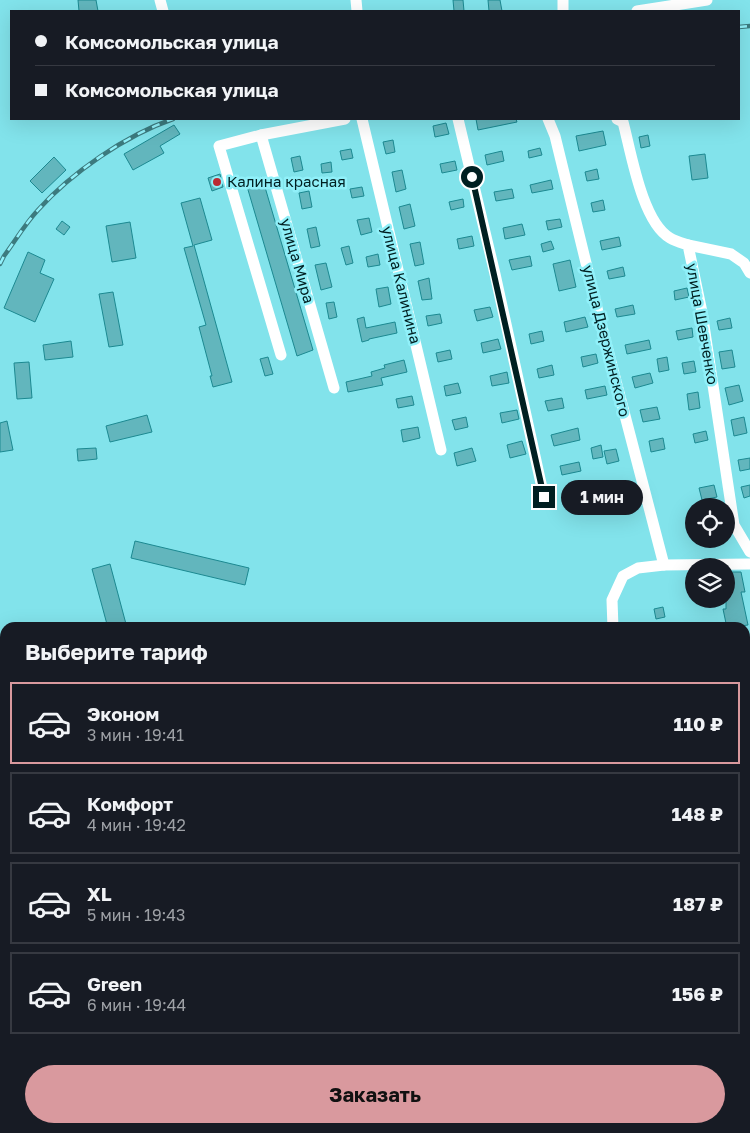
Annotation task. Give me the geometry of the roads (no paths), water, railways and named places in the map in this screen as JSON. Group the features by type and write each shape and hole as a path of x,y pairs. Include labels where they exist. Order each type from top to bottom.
{"street":[{"path":"643,10 707,0"},
{"path":"281,355 219,146 261,135 340,120"},
{"name":"улица Калинина","path":"362,120 441,450"},
{"path":"458,120 497,283 544,497"},
{"name":"улица Дзержинского","path":"548,120 555,136 664,565"},
{"name":"улица Шевченко","path":"619,120 623,122 641,193 652,220 668,238 688,245 702,312 734,525 750,552"},
{"name":"улица Мира","path":"261,135 334,388"},
{"path":"688,245 747,258 750,273"},
{"path":"613,622 612,600 623,576 638,568 664,565 750,564"}],"railway":[{"path":"740,27 750,26"},
{"path":"0,264 33,215 66,182 118,145 170,120"}],"place":[{"name":"Калина красная","path":"217,182"}]}
